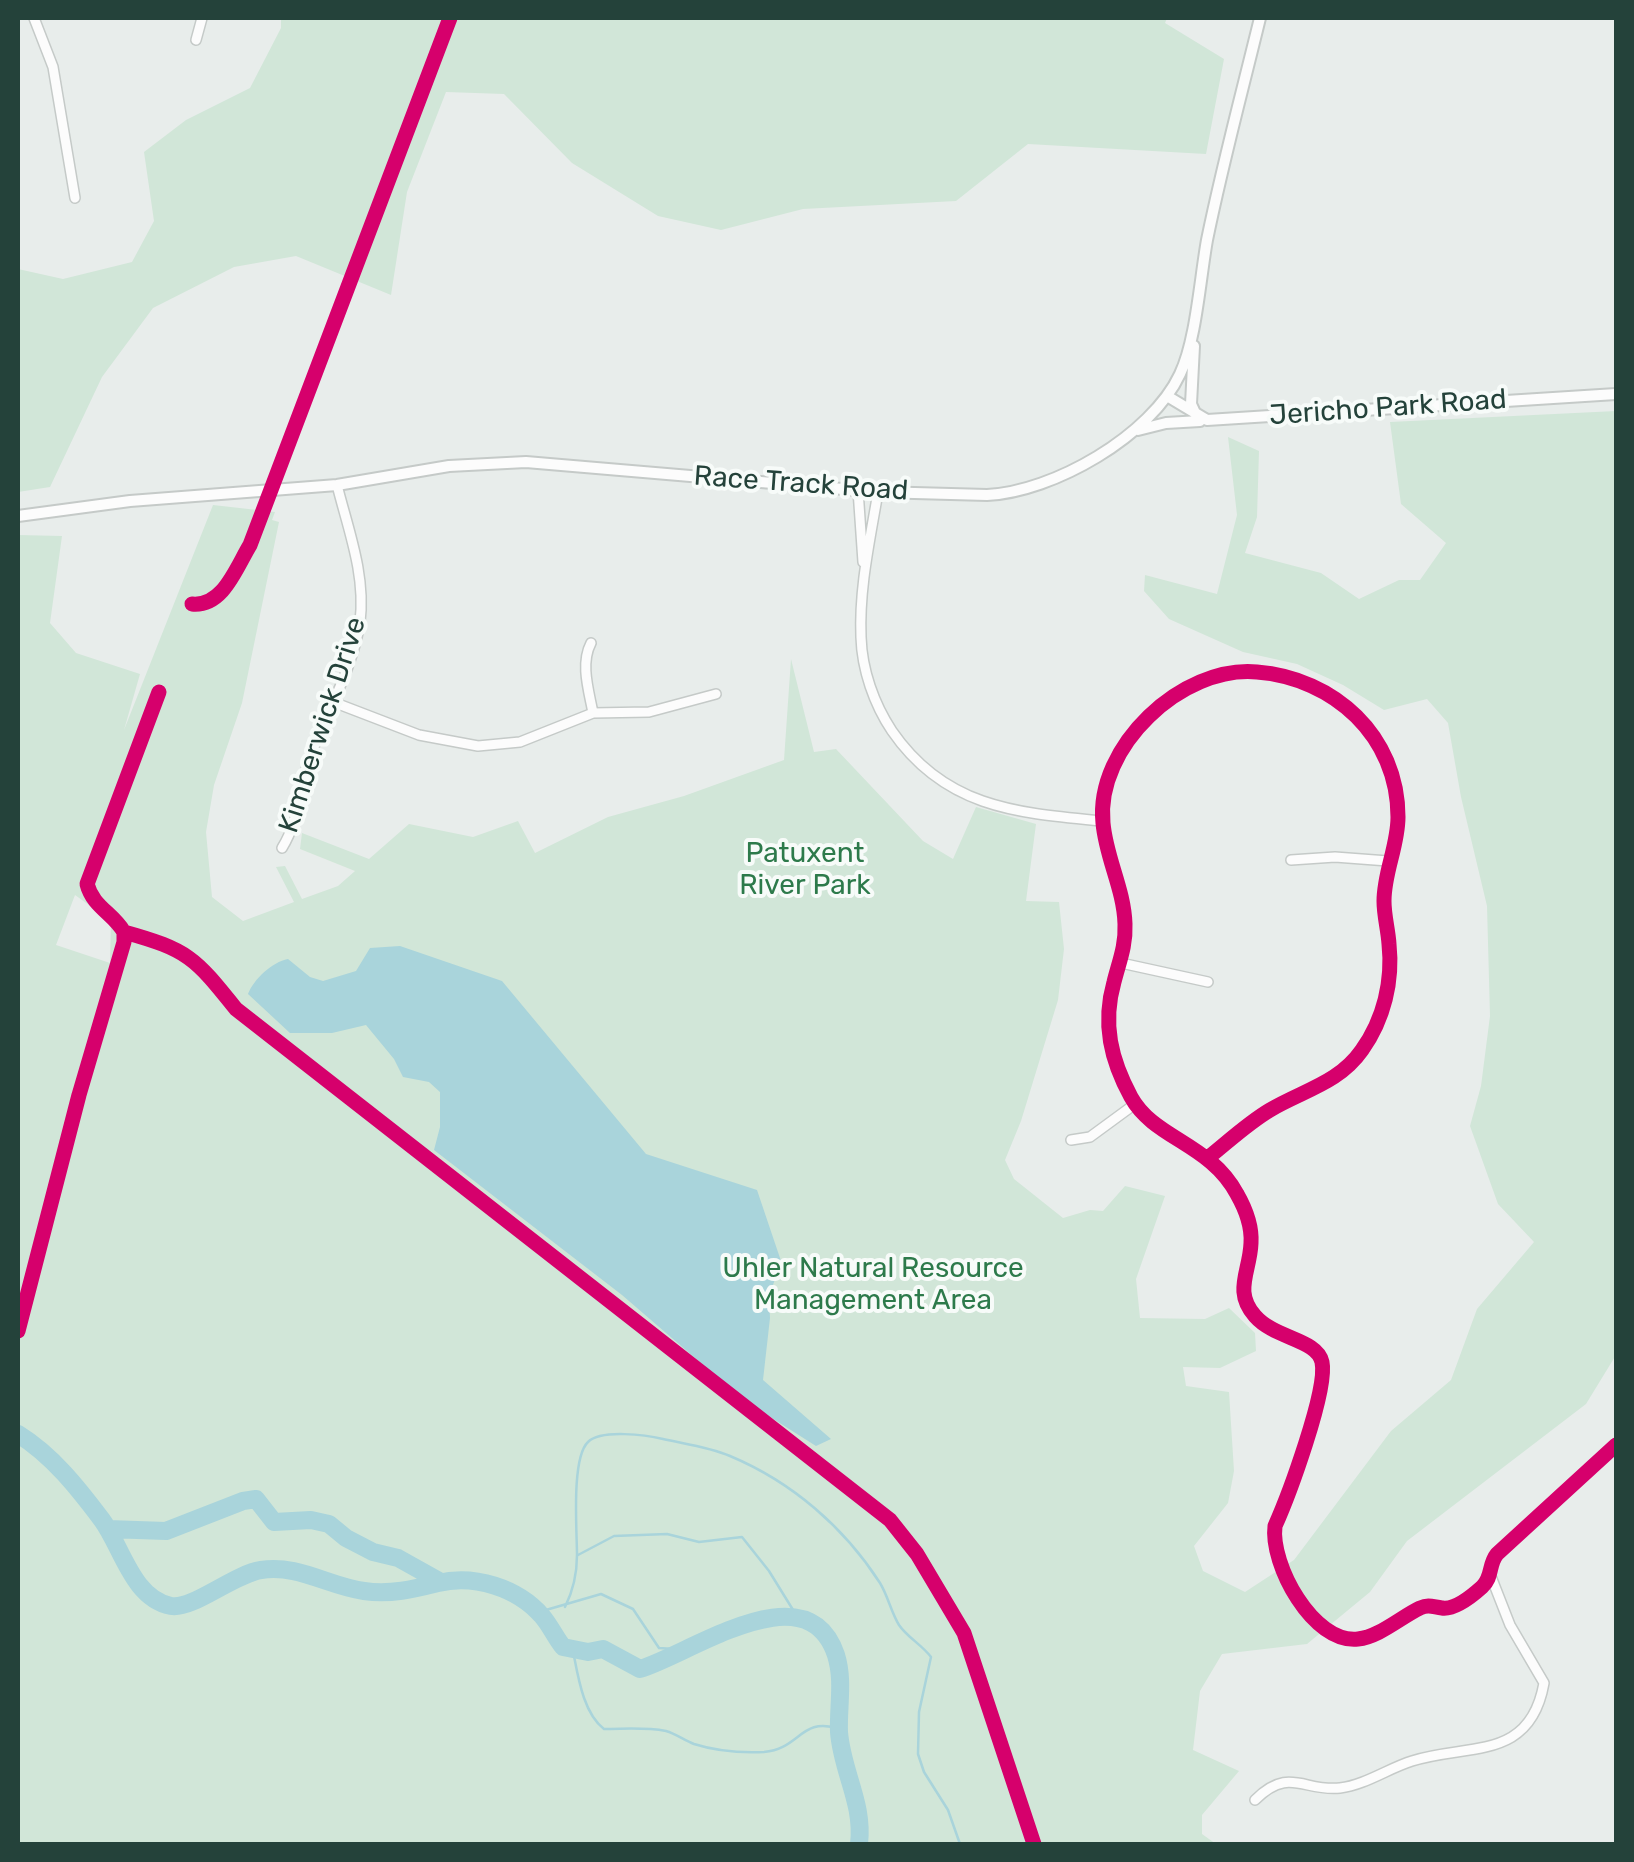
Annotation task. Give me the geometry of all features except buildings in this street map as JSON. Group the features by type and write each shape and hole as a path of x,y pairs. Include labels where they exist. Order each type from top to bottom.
{"street":[{"path":"34,18 53,67 75,198"},
{"path":"196,40 202,18"},
{"name":"Race Track Road","path":"18,516 232,492 337,485 448,466 526,462 878,492 1004,495 1072,470 1152,414 1181,373 1209,232 1260,18"},
{"path":"1191,331 1194,342 1190,404 1202,419"},
{"name":"Jericho Park Road","path":"1124,437 1166,423 1202,419 1616,394"},
{"path":"1167,396 1202,419"},
{"name":"Kimberwick Drive","path":"282,848 296,822 298,794 357,639 361,608 356,554 337,485"},
{"path":"858,490 864,575"},
{"path":"878,492 864,575 860,638 865,672 882,713 911,756 936,780 986,804 1102,822"},
{"path":"591,643 586,652 586,673 593,713"},
{"path":"1210,1158 1266,1112 1334,1078 1353,1061 1382,1012 1389,984 1390,948 1384,896 1398,821 1389,765 1372,735 1326,690 1281,675 1228,675 1189,686 1156,707 1133,735 1114,770 1103,804 1102,822 1123,905 1125,937 1108,1010 1109,1041 1118,1072 1135,1104 1163,1128 1210,1158 1238,1195 1251,1245 1242,1282 1244,1299 1273,1332 1314,1347 1324,1368 1320,1393 1275,1526 1275,1546 1288,1585 1327,1628 1359,1639 1426,1606 1453,1607 1484,1585 1497,1554 1616,1444"},
{"path":"333,702 419,735 478,746 520,742 593,713 649,712 716,694"},
{"path":"1291,860 1388,860"},
{"path":"1121,963 1208,982"},
{"path":"1071,1140 1090,1138 1135,1104"},
{"path":"1255,1800 1278,1783 1295,1780 1340,1788 1413,1760 1444,1753 1477,1752 1506,1739 1526,1724 1539,1707 1544,1683 1510,1625 1490,1574"}],"green space":[{"path":"281,18 1167,18 1165,23 1224,59 1206,154 1028,144 956,201 803,209 721,230 658,216 572,163 504,94 446,92 407,192 391,295 296,256 234,267 153,308 102,377 50,487 18,492 18,269 63,279 132,262 154,221 144,152 186,120 250,88 281,28"},
{"path":"1616,411 1616,1355 1586,1404 1407,1541 1370,1592 1307,1644 1222,1654 1200,1691 1193,1750 1239,1771 1202,1815 1202,1834 1216,1844 18,1844 18,535 62,536 50,623 76,653 140,674 124,730 213,505 275,512 272,520 279,522 242,703 214,785 206,832 212,897 243,921 294,902 276,867 285,866 302,899 338,886 355,871 300,849 302,833 369,859 409,824 473,837 518,821 535,853 608,817 684,796 784,760 791,659 814,752 836,749 923,841 953,859 976,807 1036,824 1026,901 1059,902 1064,949 1058,1000 1005,1160 1014,1179 1063,1218 1090,1210 1103,1211 1125,1186 1165,1196 1136,1279 1140,1318 1205,1319 1229,1308 1255,1333 1256,1351 1220,1368 1183,1367 1186,1386 1229,1392 1234,1471 1228,1503 1194,1546 1203,1571 1245,1592 1294,1560 1391,1431 1451,1380 1477,1309 1534,1242 1498,1204 1470,1126 1481,1086 1490,1016 1487,906 1448,723 1427,699 1384,710 1297,664 1243,652 1169,619 1144,591 1145,575 1217,594 1237,515 1228,437 1259,451 1257,517 1245,553 1321,573 1359,599 1399,580 1420,580 1446,543 1401,504 1390,422","holes":["75,895 111,921 110,963 56,945"]}],"water":[{"path":"400,946 502,981 646,1154 757,1190 781,1261 769,1297 763,1380 831,1439 816,1446 745,1401 622,1295 434,1150 440,1127 440,1092 429,1082 403,1077 394,1059 366,1025 332,1033 290,1033 248,994 264,972 288,959 310,977 323,981 356,971 370,948"}],"waterway":[{"path":"18,1434 53,1462 84,1496 137,1582 158,1601 171,1606 190,1603 261,1570 288,1570 374,1592 466,1580 494,1586 521,1598 545,1620 563,1647 588,1652 603,1649 640,1669 747,1624 775,1617 800,1619 821,1630 836,1655 839,1732 856,1801 859,1844"},
{"path":"565,1607 576,1568 579,1463 588,1442 594,1438 636,1435 697,1446 730,1456 775,1479 815,1508 850,1543 880,1583 899,1625 931,1657 919,1712 918,1754 924,1772 948,1810 960,1844"},
{"path":"108,1529 166,1531 256,1499 274,1522 311,1520 329,1524 373,1552 398,1558 441,1582"},
{"path":"578,1555 614,1536 667,1534 699,1542 742,1537 798,1618"},
{"path":"539,1612 601,1594 633,1609 659,1648 689,1650"},
{"path":"573,1651 586,1704 604,1729 666,1731 702,1746 755,1752 776,1750 816,1727 839,1729"}],"cycle path":[{"path":"192,604 203,603 220,593 250,545 450,18"},
{"path":"1209,1157 1262,1115 1332,1078 1353,1061 1376,1026 1390,972 1384,901 1398,817 1387,761 1374,737 1335,699 1312,686 1257,672 1229,673 1200,682 1173,697 1128,740 1113,766 1104,794 1103,823 1122,898 1125,932 1110,997 1109,1027 1118,1069 1141,1111 1212,1163 1240,1199 1251,1237 1244,1281 1248,1307 1263,1324 1312,1348 1322,1362 1313,1419 1275,1526 1275,1542 1287,1580 1311,1615 1325,1629 1341,1637 1358,1639 1374,1635 1423,1607 1452,1607 1482,1587 1497,1554 1616,1445"},
{"path":"159,692 87,884 94,899 124,932 163,944 189,958 236,1009 890,1520 917,1554 964,1633 1034,1844"},
{"path":"18,1331 124,932"}],"park label":[{"name":"Patuxent River Park","path":"805,870"},
{"name":"Uhler Natural Resource Management Area","path":"873,1285"}]}
